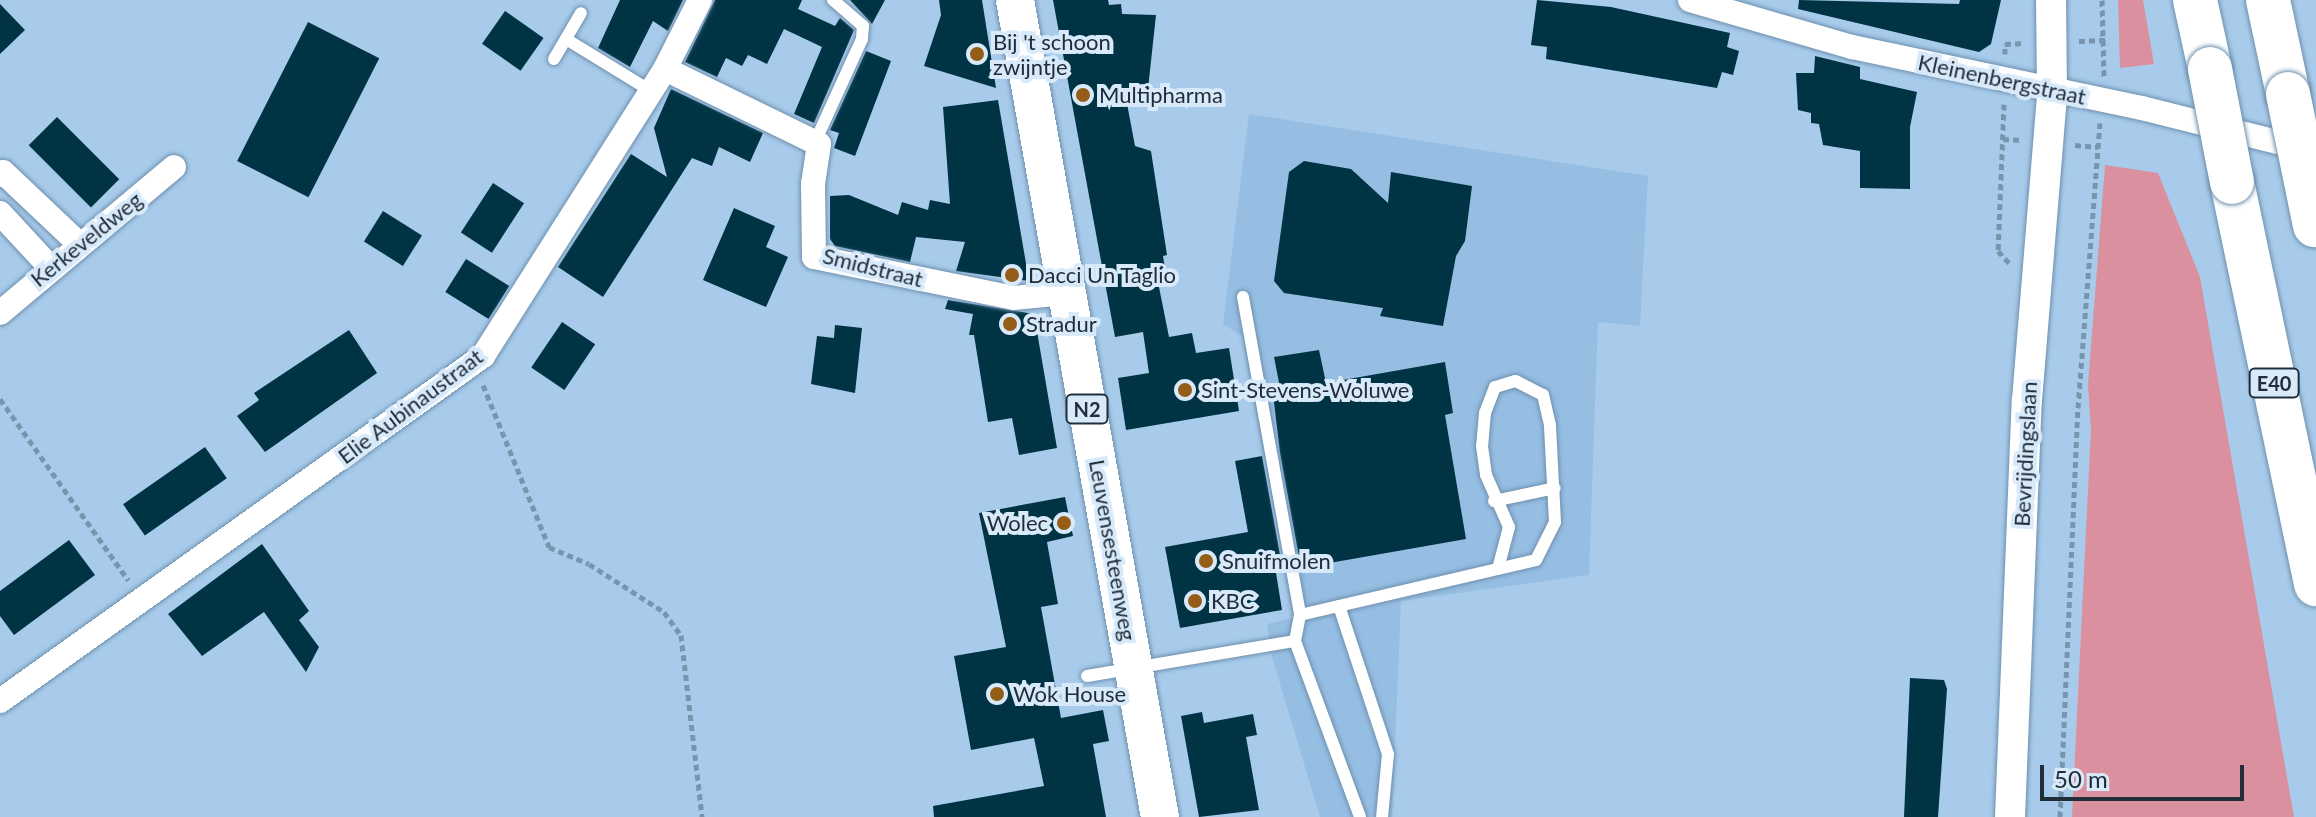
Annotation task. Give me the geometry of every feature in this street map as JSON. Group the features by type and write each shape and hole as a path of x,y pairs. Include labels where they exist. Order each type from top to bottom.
{"highway":[{"name":"E40","path":"2195,0 2316,584"},
{"path":"2268,0 2315,229"}],"main road":[{"name":"Leuvensesteenweg","path":"1015,0 1160,817"}],"street":[{"name":"Elie Aubinaustraat","path":"0,701 473,362 532,284 665,69 700,0"},
{"name":"Kleinenbergstraat","path":"1690,0 1752,22 2052,93 2102,100 2316,152"},
{"name":"Bevrijdingslaan","path":"2010,817 2027,400 2052,93 2051,0"},
{"path":"665,69 815,142"},
{"name":"Smidstraat","path":"815,142 819,144 813,174 814,257 1013,298 1066,293"},
{"name":"Kerkeveldweg","path":"0,313 49,266 174,167"},
{"path":"1,172 78,243"},
{"path":"0,213 49,266"}],"lane":[{"path":"815,142 862,39 863,26 833,0"},
{"path":"554,59 581,13"},
{"path":"566,39 651,91"},
{"path":"1243,297 1300,615 1295,641 1360,817"},
{"path":"1300,615 1498,569 1536,560 1555,522 1555,488 1543,395 1528,385 1504,383 1495,387 1485,413 1482,446 1494,501 1509,527 1498,569"},
{"path":"1494,501 1555,488"},
{"path":"1339,606 1388,754 1382,817"},
{"path":"1087,676 1295,641"}],"path":[{"path":"2060,817 2085,295 2102,100 2102,0"},
{"path":"473,362 549,547 589,564 632,596 664,612 681,635 702,817"},
{"path":"0,399 118,567"}],"shaded area":[{"path":"2118,0 2143,0 2154,64 2120,68"},
{"path":"1249,114 1648,176 1640,326 1598,322 1589,575 1401,601 1392,817 1320,817 1272,657 1267,624 1293,618 1242,336 1223,324"},
{"path":"2105,165 2158,173 2200,277 2294,817 2072,817 2091,429 2088,385"}],"building":[{"path":"620,0 683,0 668,31 653,21 630,67 598,48"},
{"path":"715,0 802,0 798,9 835,26 840,18 854,30 814,123 794,114 822,47 784,29 767,64 748,55 742,66 726,58 717,77 685,62"},
{"path":"850,0 885,0 872,24"},
{"path":"939,0 982,0 996,88 924,66 941,15"},
{"path":"1053,0 1108,0 1109,5 1121,4 1122,14 1156,15 1148,89 1125,93 1135,146 1151,151 1167,255 1163,256 1167,280 1158,282 1169,337 1192,333 1196,353 1229,348 1239,411 1126,430 1118,378 1149,373 1143,332 1115,337"},
{"path":"1537,0 1611,7 1730,33 1727,47 1739,51 1733,75 1722,72 1717,88 1546,59 1547,47 1531,45"},
{"path":"1799,0 1959,4 1960,0 2001,0 1991,44 1979,52 1798,9"},
{"path":"0,4 25,30 0,54"},
{"path":"505,11 544,38 521,71 482,44"},
{"path":"308,22 379,58 308,197 237,161"},
{"path":"866,51 891,61 855,156 834,148 839,133 830,130"},
{"path":"1815,56 1860,67 1860,79 1917,92 1910,127 1910,189 1860,188 1860,151 1823,145 1819,124 1811,123 1811,113 1798,110 1796,73 1814,73"},
{"path":"671,89 763,133 750,162 719,147 712,166 692,158 603,297 558,267 631,154 667,177 654,128"},
{"path":"998,100 1029,281 956,271 965,242 916,237 910,262 835,246 830,239 830,196 849,195 898,215 902,202 928,210 930,200 950,204 943,107"},
{"path":"57,117 119,179 91,208 29,145"},
{"path":"1304,161 1351,169 1388,203 1391,172 1472,186 1465,241 1456,256 1443,326 1380,316 1383,308 1284,293 1274,281 1289,172"},
{"path":"493,183 524,203 492,253 461,232"},
{"path":"734,208 775,226 766,247 788,257 766,307 703,280"},
{"path":"383,211 422,235 403,266 364,242"},
{"path":"466,259 509,286 489,319 445,292"},
{"path":"948,300 1034,314 1057,448 1019,455 1012,418 988,422 974,335 969,335 973,314 945,309"},
{"path":"562,322 595,344 564,390 531,368"},
{"path":"835,325 862,328 855,393 811,384 817,336 834,338"},
{"path":"349,330 377,373 265,452 237,416 259,400 254,393"},
{"path":"1319,350 1326,383 1445,362 1453,413 1445,415 1466,539 1301,568 1280,453 1273,394 1281,393 1274,357"},
{"path":"205,447 227,478 145,535 123,504"},
{"path":"1262,456 1283,571 1276,573 1282,610 1180,628 1165,547 1248,532 1235,461"},
{"path":"1065,497 1073,536 1047,542 1058,604 1041,607 1061,718 1103,710 1109,741 1093,744 1106,817 934,817 933,806 1044,786 1034,738 971,750 954,656 1006,647 979,513"},
{"path":"69,540 95,575 14,635 0,616 0,591"},
{"path":"262,544 309,611 299,620 319,647 306,672 264,612 202,656 168,614"},
{"path":"1910,678 1944,680 1947,689 1938,817 1904,817"},
{"path":"1202,712 1204,723 1253,714 1257,735 1246,737 1259,810 1199,817 1181,716"}],"place":[{"name":"Bij 't schoon zwijntje","path":"977,54"},
{"name":"Multipharma","path":"1083,95"},
{"name":"Dacci Un Taglio","path":"1012,275"},
{"name":"Stradur","path":"1010,324"},
{"name":"Sint-Stevens-Woluwe","path":"1185,390"},
{"name":"Wolec","path":"1064,523"},
{"name":"Snuifmolen","path":"1206,561"},
{"name":"KBC","path":"1195,601"},
{"name":"Wok House","path":"997,694"}]}
